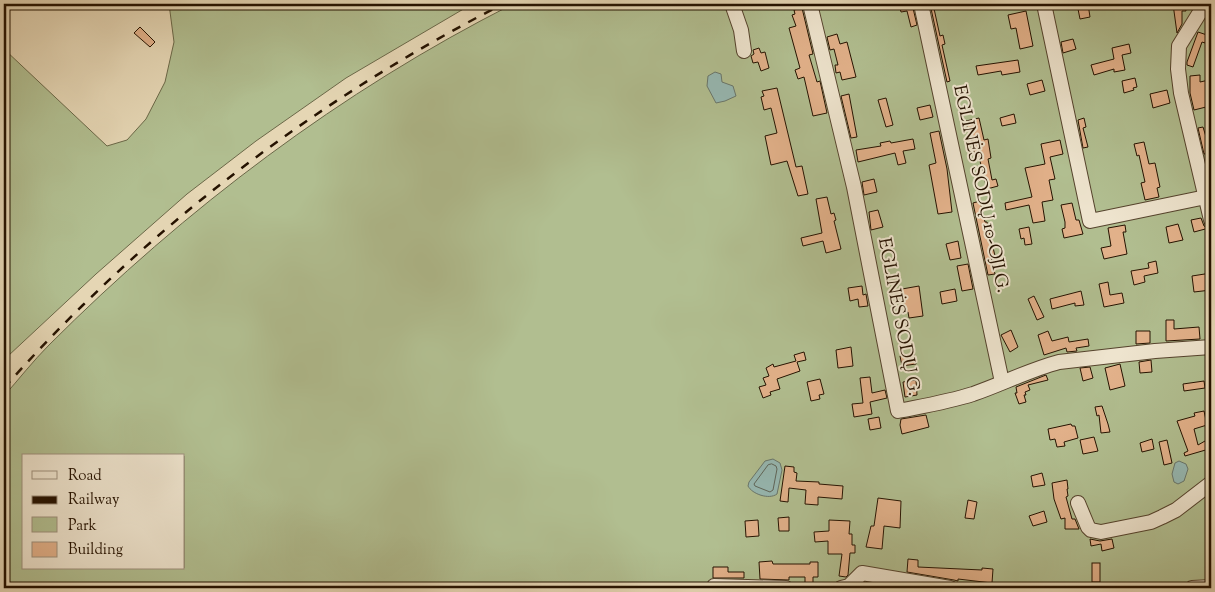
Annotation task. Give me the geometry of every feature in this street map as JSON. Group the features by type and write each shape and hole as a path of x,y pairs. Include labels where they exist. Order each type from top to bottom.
{"street":[{"path":"732,4 741,30 744,51"},
{"name":"EGLINĖS SODŲ G.","path":"810,4 854,187 898,411 952,400 1059,362 1155,350 1211,347"},
{"name":"EGLINĖS SODŲ 10-OJI G.","path":"921,4 1002,382"},
{"path":"1044,4 1090,221 1206,197"},
{"path":"1204,4 1183,38 1177,56 1181,93 1211,220"},
{"path":"1078,503 1088,527 1091,530 1101,532 1151,522 1176,510 1211,483"},
{"path":"841,588 849,586 862,573 950,588"},
{"path":"714,586 786,588"},
{"path":"1192,588 1211,586"}],"green space":[{"path":"169,4 472,4 346,78 256,141 187,194 96,274 8,356 4,352 4,49 107,146 127,140 146,119 165,82 174,42"},
{"path":"513,4 1211,4 1211,588 4,588 4,396 43,351 101,295 210,200 326,114 449,38"}],"water":[{"path":"715,72 721,74 722,82 733,86 736,96 716,103 707,86 708,76"},
{"path":"773,459 780,463 782,470 777,494 765,496 757,494 748,486 749,482 765,461"},
{"path":"1179,461 1186,464 1188,469 1184,481 1178,484 1174,482 1172,474 1175,463"}],"building":[{"path":"899,4 912,4 917,25 911,27 907,11 901,12"},
{"path":"930,4 933,4 940,36 943,35 945,44 942,45 950,81 947,82"},
{"path":"1077,4 1088,4 1090,17 1080,19"},
{"path":"1173,4 1185,4 1186,11 1182,11 1182,24 1177,33"},
{"path":"802,8 813,54 809,55 817,82 820,81 827,113 813,116 804,77 798,79 795,70 800,68 789,28 796,26 792,15 795,14 794,10"},
{"path":"1026,11 1033,46 1020,49 1016,28 1011,29 1008,15"},
{"path":"140,27 155,42 150,47 134,33"},
{"path":"1198,32 1207,35 1205,43 1202,42 1193,67 1187,65 1187,62"},
{"path":"837,34 840,44 847,42 856,77 842,80 840,72 836,73 835,65 838,65 834,49 830,50 827,37"},
{"path":"1073,39 1076,49 1063,53 1061,42"},
{"path":"1129,44 1131,53 1122,55 1125,70 1114,72 1114,69 1094,75 1091,65 1114,59 1112,48"},
{"path":"759,48 761,53 765,52 769,68 761,71 758,62 753,63 751,56 754,54 753,50"},
{"path":"1018,60 1020,72 1002,75 1001,71 978,75 976,66"},
{"path":"1200,75 1200,82 1209,80 1211,102 1209,102 1210,106 1194,110 1190,93 1190,76"},
{"path":"1135,78 1137,87 1124,93 1122,81"},
{"path":"1042,80 1045,91 1030,95 1027,84"},
{"path":"777,88 796,167 802,166 808,194 798,196 787,161 771,165 765,136 777,133 771,108 764,110 761,97 764,96 762,91"},
{"path":"1167,90 1170,103 1153,108 1150,94"},
{"path":"849,94 857,137 851,138 841,96"},
{"path":"886,98 893,125 886,127 878,100"},
{"path":"930,105 933,117 920,120 917,108"},
{"path":"1014,114 1016,123 1002,126 1000,118"},
{"path":"979,118 984,140 988,139 991,158 988,159 992,180 996,179 998,186 987,189 979,157 975,157 970,130 968,131 966,121"},
{"path":"1084,118 1086,127 1083,128 1088,147 1083,148 1078,120"},
{"path":"1203,127 1211,153 1204,154 1198,128"},
{"path":"939,131 947,169 952,212 938,214 929,165 936,163 930,133"},
{"path":"913,139 915,149 903,151 906,163 898,165 895,153 858,162 856,150 881,146 880,143 890,141 891,143"},
{"path":"1060,140 1063,154 1050,157 1055,179 1049,180 1053,200 1042,202 1045,221 1033,223 1029,205 1006,210 1005,203 1032,197 1025,168 1045,164 1041,144"},
{"path":"1144,142 1149,164 1155,163 1160,187 1157,188 1159,197 1145,200 1141,183 1145,182 1139,155 1137,156 1134,144"},
{"path":"874,179 877,192 864,195 862,182"},
{"path":"827,197 831,214 834,213 836,220 834,221 841,249 826,253 823,241 803,246 801,238 822,233 816,199"},
{"path":"980,201 995,256 991,257 995,274 988,275 973,203"},
{"path":"1072,203 1076,220 1079,220 1083,234 1064,238 1062,229 1065,228 1065,222 1061,205"},
{"path":"878,210 883,227 871,230 869,212"},
{"path":"1201,218 1204,226 1209,228 1194,232 1191,220"},
{"path":"1178,224 1183,240 1169,243 1166,227"},
{"path":"1125,225 1126,232 1123,232 1127,254 1104,259 1101,248 1111,246 1108,228"},
{"path":"1029,227 1032,244 1025,245 1024,238 1021,239 1019,229"},
{"path":"958,241 961,258 950,260 946,244"},
{"path":"1156,261 1158,273 1144,276 1145,282 1134,285 1131,271 1149,268 1148,263"},
{"path":"968,264 973,289 962,291 957,266"},
{"path":"1211,273 1211,290 1194,292 1192,276"},
{"path":"1108,282 1110,295 1122,293 1124,303 1104,307 1099,284"},
{"path":"862,286 863,295 866,294 868,306 859,307 858,299 850,301 848,288"},
{"path":"919,286 923,316 909,318 908,312 905,313 902,289"},
{"path":"955,289 957,301 942,304 940,292"},
{"path":"1081,291 1084,305 1075,306 1075,303 1052,309 1050,299"},
{"path":"1034,296 1044,317 1037,320 1028,299"},
{"path":"1166,320 1174,320 1174,329 1199,327 1200,339 1166,341"},
{"path":"1011,330 1018,347 1010,352 1001,335"},
{"path":"1048,331 1052,341 1068,337 1069,342 1088,339 1089,346 1076,348 1077,351 1067,352 1066,348 1044,355 1038,335"},
{"path":"1136,331 1150,331 1150,343 1136,344"},
{"path":"851,347 853,366 838,368 836,350"},
{"path":"804,352 806,360 797,362 800,371 777,379 780,389 770,392 771,395 763,398 759,387 766,385 763,378 769,376 766,368 773,364 774,367 796,361 794,355"},
{"path":"914,354 916,364 902,366 900,356"},
{"path":"1151,360 1152,372 1140,373 1139,362"},
{"path":"1120,364 1125,386 1110,390 1105,368"},
{"path":"1090,367 1093,378 1083,381 1080,368"},
{"path":"1046,375 1048,380 1028,385 1030,390 1025,392 1026,395 1024,395 1026,402 1019,404 1015,393 1017,393 1016,387"},
{"path":"870,377 872,393 885,390 887,398 870,402 872,414 854,417 852,404 863,403 860,378"},
{"path":"820,379 824,394 819,395 820,399 811,401 807,382"},
{"path":"916,380 917,395 905,397 903,382"},
{"path":"1204,381 1205,388 1184,391 1183,384"},
{"path":"1102,406 1110,432 1101,433 1099,415 1097,416 1095,407"},
{"path":"1204,411 1207,425 1194,429 1198,445 1205,441 1209,449 1185,456 1184,453 1188,451 1177,421 1195,416 1194,413"},
{"path":"926,415 929,427 902,434 901,419"},
{"path":"879,417 881,428 870,430 868,419"},
{"path":"1071,424 1075,426 1078,438 1064,442 1065,446 1057,447 1055,439 1050,440 1048,429"},
{"path":"1094,437 1098,451 1083,454 1080,440"},
{"path":"1152,439 1154,449 1142,452 1140,443"},
{"path":"1167,440 1172,463 1164,465 1159,442"},
{"path":"785,466 794,467 794,472 797,473 796,481 843,486 842,499 818,497 818,505 805,504 806,490 789,488 788,502 780,501"},
{"path":"1042,473 1045,485 1033,487 1031,476"},
{"path":"1067,480 1068,496 1066,497 1072,519 1075,519 1079,529 1065,529 1065,518 1061,519 1054,499 1052,483"},
{"path":"878,498 901,501 900,528 884,526 882,549 866,547 871,526 874,526"},
{"path":"968,500 977,502 974,519 965,518"},
{"path":"1044,511 1047,522 1033,526 1029,516"},
{"path":"789,517 789,531 779,531 778,518"},
{"path":"758,520 759,536 746,537 745,521"},
{"path":"829,520 850,521 849,534 852,534 852,545 855,545 855,553 850,553 848,575 846,577 839,576 842,554 828,554 828,541 815,542 814,532 829,531"},
{"path":"1090,539 1100,541 1112,539 1114,548 1102,551 1101,544 1091,546"},
{"path":"908,559 918,560 918,567 993,569 992,583 958,579 958,581 907,572"},
{"path":"772,561 773,564 810,564 810,562 818,562 818,577 813,577 813,583 805,583 805,577 789,577 789,580 760,579 759,562"},
{"path":"1092,563 1100,563 1100,582 1092,582"},
{"path":"713,567 728,567 728,572 744,572 744,578 713,578"}],"railway":[{"path":"4,388 58,330 115,275 174,222 235,173 299,126 365,82 503,4"}]}
